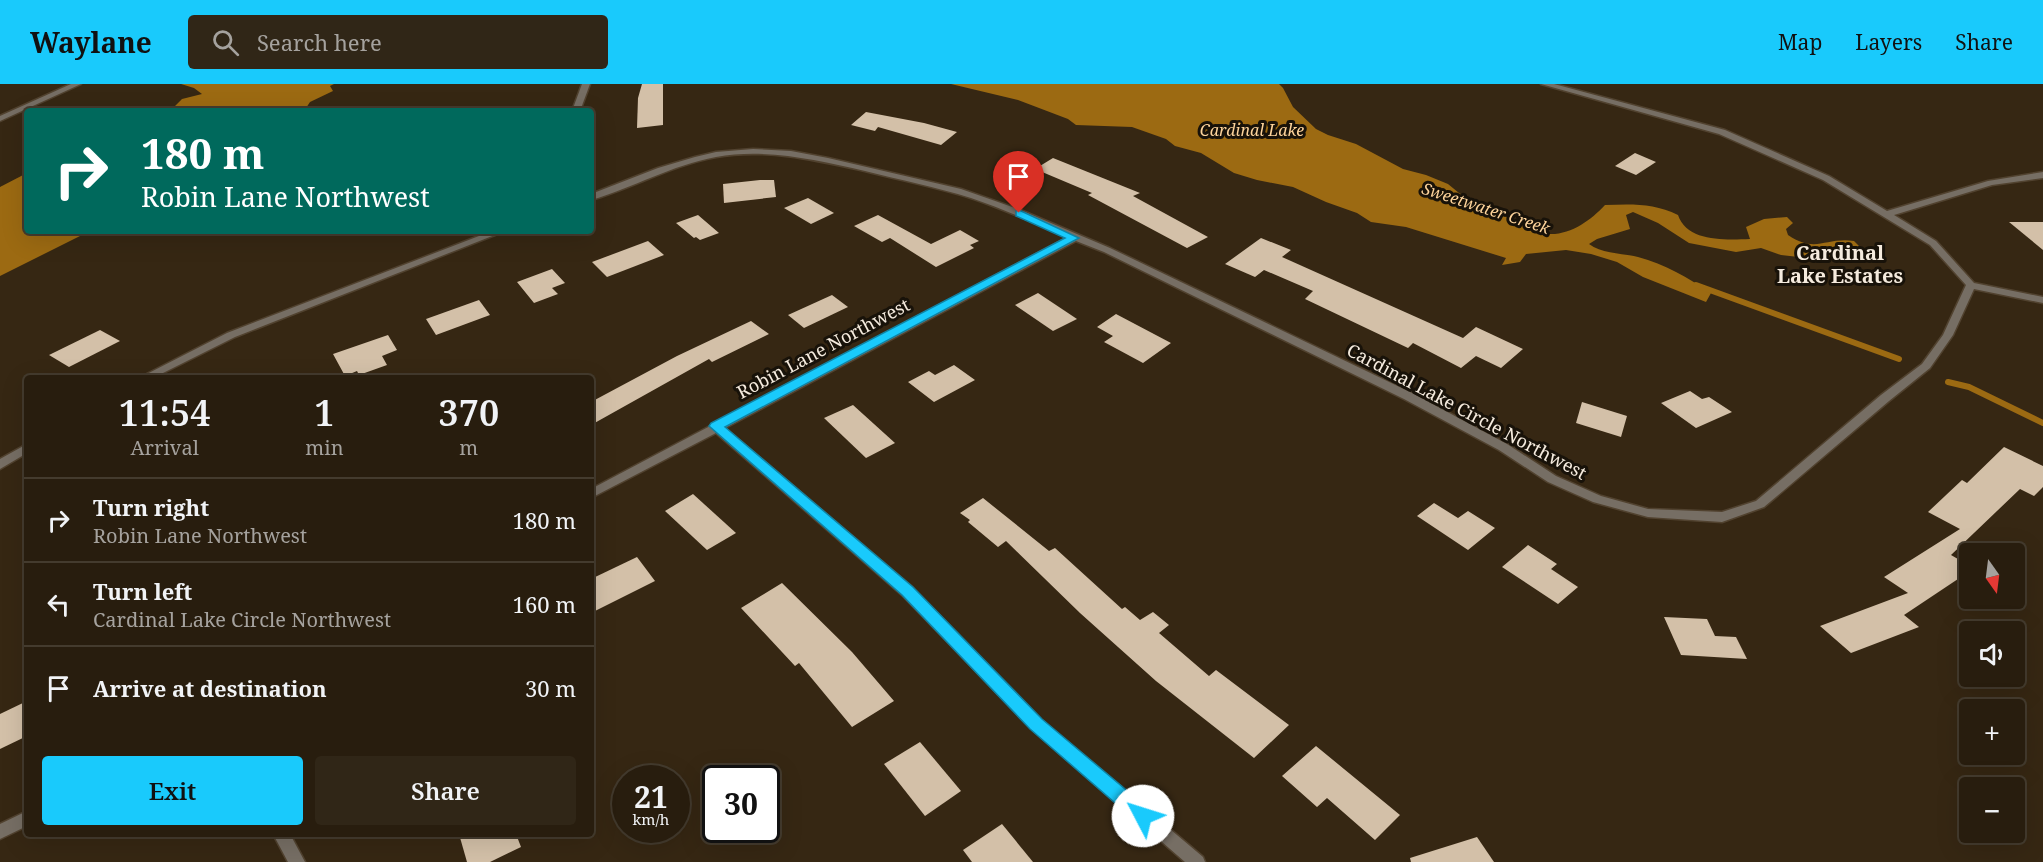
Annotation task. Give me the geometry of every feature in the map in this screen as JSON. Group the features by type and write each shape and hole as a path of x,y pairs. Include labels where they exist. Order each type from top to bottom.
{"street":[{"path":"25,108 78,84"},
{"path":"577,108 586,84"},
{"path":"1545,84 1722,132 1826,178 1887,214 1933,243 1971,285 2043,300"},
{"path":"0,119 24,108"},
{"name":"Cardinal Lake Circle Northwest","path":"594,196 668,168 734,152 790,154 920,181 1001,205 1074,238 1107,250 1408,396 1503,447 1552,479 1597,499 1658,514 1722,517 1760,504 1926,366 1948,335 1971,285"},
{"path":"1887,214 1991,183 2043,175"},
{"path":"150,375 231,335 277,316 492,234"},
{"name":"Robin Lane Northwest","path":"594,492 1074,238"},
{"path":"716,426 908,591 1036,724 1197,862"},
{"path":"0,465 24,450"},
{"path":"0,832 24,820"},
{"path":"283,837 297,862"}],"water":[{"path":"181,84 334,84 330,86 333,91 310,102 306,108 173,108 182,99 202,94 194,88"},
{"name":"Cardinal Lake","path":"951,84 1279,84 1293,107 1316,129 1356,144 1403,169 1448,184 1459,193 1542,233 1557,234 1573,229 1587,221 1605,205 1634,205 1660,208 1678,215 1690,230 1708,238 1750,239 1746,227 1764,219 1787,217 1793,223 1786,229 1788,235 1798,241 1814,244 1844,240 1854,241 1859,246 1842,256 1825,260 1781,255 1761,248 1736,252 1689,243 1658,223 1633,212 1626,215 1630,229 1597,239 1589,244 1606,251 1658,263 1711,293 1706,302 1643,277 1617,262 1591,254 1566,250 1526,254 1520,262 1502,265 1506,258 1406,227 1371,222 1357,213 1293,187 1234,173 1201,153 1175,146 1166,139 1132,127 1076,125 1068,119 1018,100"},
{"path":"24,175 24,234 84,234 0,276 0,187"}],"building":[{"path":"642,84 663,84 663,125 637,128 638,98"},
{"path":"866,112 957,132 941,145 878,127 875,131 851,125"},
{"path":"1635,153 1656,162 1636,175 1615,166"},
{"path":"1053,158 1140,193 1133,196 1208,237 1187,248 1088,195 1092,193 1035,169"},
{"path":"774,180 776,197 724,203 723,184"},
{"path":"808,198 834,213 811,224 784,208"},
{"path":"698,215 719,233 700,240 694,238 676,223"},
{"path":"878,215 931,244 960,230 979,241 970,245 974,248 936,267 890,238 882,242 854,226"},
{"path":"2009,222 2043,222 2043,250"},
{"path":"1261,238 1291,250 1282,257 1463,338 1476,327 1523,349 1501,368 1476,356 1461,368 1413,343 1408,348 1305,299 1313,291 1264,270 1255,277 1225,264"},
{"path":"648,241 664,255 607,277 592,262"},
{"path":"552,269 565,283 552,288 558,294 534,303 517,282"},
{"path":"1038,293 1077,319 1053,331 1015,305"},
{"path":"832,295 848,307 804,328 788,315"},
{"path":"479,300 490,315 436,335 426,319"},
{"path":"1116,314 1171,343 1143,363 1104,342 1113,336 1097,327"},
{"path":"751,321 769,334 712,362 709,359 594,423 594,400 677,356"},
{"path":"100,330 120,341 69,367 49,355"},
{"path":"388,335 397,350 382,356 387,365 359,375 357,371 344,375 333,354"},
{"path":"954,365 975,380 934,402 908,382 929,371 935,375"},
{"path":"1690,391 1702,399 1709,397 1732,412 1696,428 1661,403"},
{"path":"1582,402 1627,416 1621,437 1576,423"},
{"path":"853,405 895,443 866,458 824,418"},
{"path":"2004,447 2043,466 2043,487 2034,496 2020,489 1964,543 1959,543 1959,547 1951,555 1959,560 1959,578 1904,615 1919,627 1851,653 1820,626 1908,593 1884,577 1960,529 1928,512 1962,480 1967,483"},
{"path":"693,494 736,533 707,550 665,511"},
{"path":"983,498 1049,551 1055,548 1122,609 1125,607 1140,620 1153,612 1169,625 1159,633 1209,676 1216,670 1289,725 1254,758 1156,681 1080,613 1006,541 998,547 968,522 970,520 960,513"},
{"path":"1434,503 1458,518 1468,511 1495,528 1468,550 1417,516"},
{"path":"1528,545 1557,564 1551,569 1578,587 1558,604 1502,567"},
{"path":"637,557 655,581 594,612 594,578"},
{"path":"782,583 852,652 894,701 852,727 799,663 795,666 741,608"},
{"path":"1664,617 1707,619 1715,636 1736,637 1747,659 1681,655"},
{"path":"24,702 24,737 0,749 0,714"},
{"path":"920,742 961,791 925,816 884,764"},
{"path":"1316,746 1400,815 1375,840 1327,798 1317,807 1282,776"},
{"path":"1002,824 1033,862 972,862 963,850"},
{"path":"460,837 517,837 521,847 490,862 467,862"},
{"path":"1477,837 1494,862 1411,862 1410,858"}],"waterway":[{"name":"Sweetwater Creek","path":"1696,285 1899,359"},
{"name":"Sweetwater Creek","path":"1948,382 1969,387 2043,423"}],"district":[{"name":"Cardinal Lake Estates","path":"1840,264"}],"route":[{"path":"1019,213 1074,238 716,426 908,591 1036,724 1143,816"}]}
